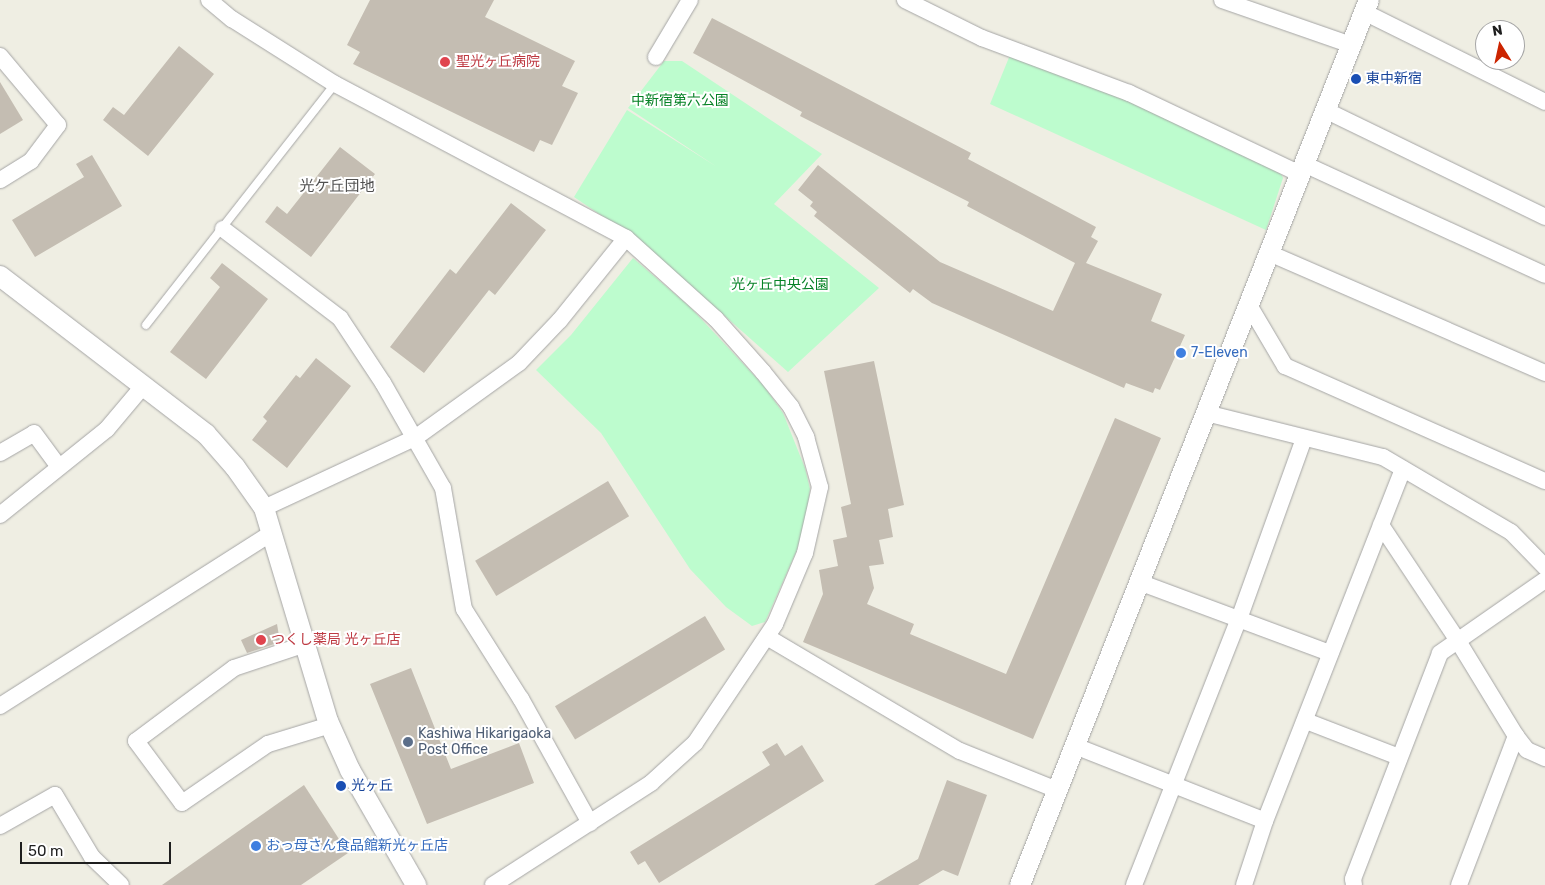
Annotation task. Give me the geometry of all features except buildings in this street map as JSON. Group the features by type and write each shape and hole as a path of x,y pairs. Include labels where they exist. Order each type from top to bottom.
{"street":[{"path":"209,0 232,19 336,84 626,238 716,320 763,372 791,407 806,437 820,488 817,514 806,553 767,636 695,743 651,783 493,885"},
{"path":"656,57 690,0"},
{"path":"905,0 982,38 1129,93 1545,275"},
{"path":"1222,0 1351,45"},
{"path":"1020,885 1366,6 1545,102"},
{"path":"0,56 58,125 31,162 0,180"},
{"path":"1325,110 1545,217"},
{"path":"223,228 340,318 416,438 443,488 464,610 521,699 590,823"},
{"path":"264,508 416,438 519,363 560,320 626,238"},
{"path":"1269,253 1545,373"},
{"path":"0,276 206,434 235,467 264,508 330,725 350,770 416,885"},
{"path":"1249,305 1286,366 1545,481"},
{"path":"0,515 107,428 144,385"},
{"path":"1206,413 1383,457 1510,532 1545,567"},
{"path":"0,454 34,433 59,467"},
{"path":"1134,885 1172,783 1240,619 1304,438"},
{"path":"1244,885 1265,821 1306,722 1330,653 1403,469"},
{"path":"1381,526 1458,641 1516,736 1527,750 1545,758"},
{"path":"0,706 272,533"},
{"path":"1354,885 1353,879 1440,653 1545,580"},
{"path":"1139,582 1330,653"},
{"path":"767,636 960,751 1057,790"},
{"path":"306,644 234,668 136,741 182,803 268,744 330,725"},
{"path":"1306,722 1400,756"},
{"path":"1459,885 1516,736"},
{"path":"1075,746 1265,821"},
{"path":"0,826 55,795 92,857 121,885"}],"lane":[{"path":"146,325 336,84"}],"green space":[{"path":"1010,55 1127,99 1280,172 1283,178 1266,230 990,104"},
{"name":"光ヶ丘中央公園","path":"664,61 682,61 822,154 774,204 879,288 788,372 645,245 574,197 627,110 717,167 628,108"},
{"path":"633,258 690,307 764,386 783,413 805,468 810,489 807,514 797,550 765,622 752,626 726,607 690,569 601,433 536,370 571,335"}],"place":[{"name":"聖光ヶ丘病院","path":"445,62"},
{"name":"東中新宿","path":"1356,79"},
{"name":"7-Eleven","path":"1181,353"},
{"name":"つくし薬局 光ヶ丘店","path":"261,640"},
{"name":"Kashiwa Hikarigaoka Post Office","path":"408,742"},
{"name":"光ヶ丘","path":"341,786"},
{"name":"おっ母さん食品館新光ヶ丘店","path":"256,846"}],"district":[{"name":"光ケ丘団地","path":"337,187"}],"park label":[{"name":"中新宿第六公園","path":"680,101"}]}
